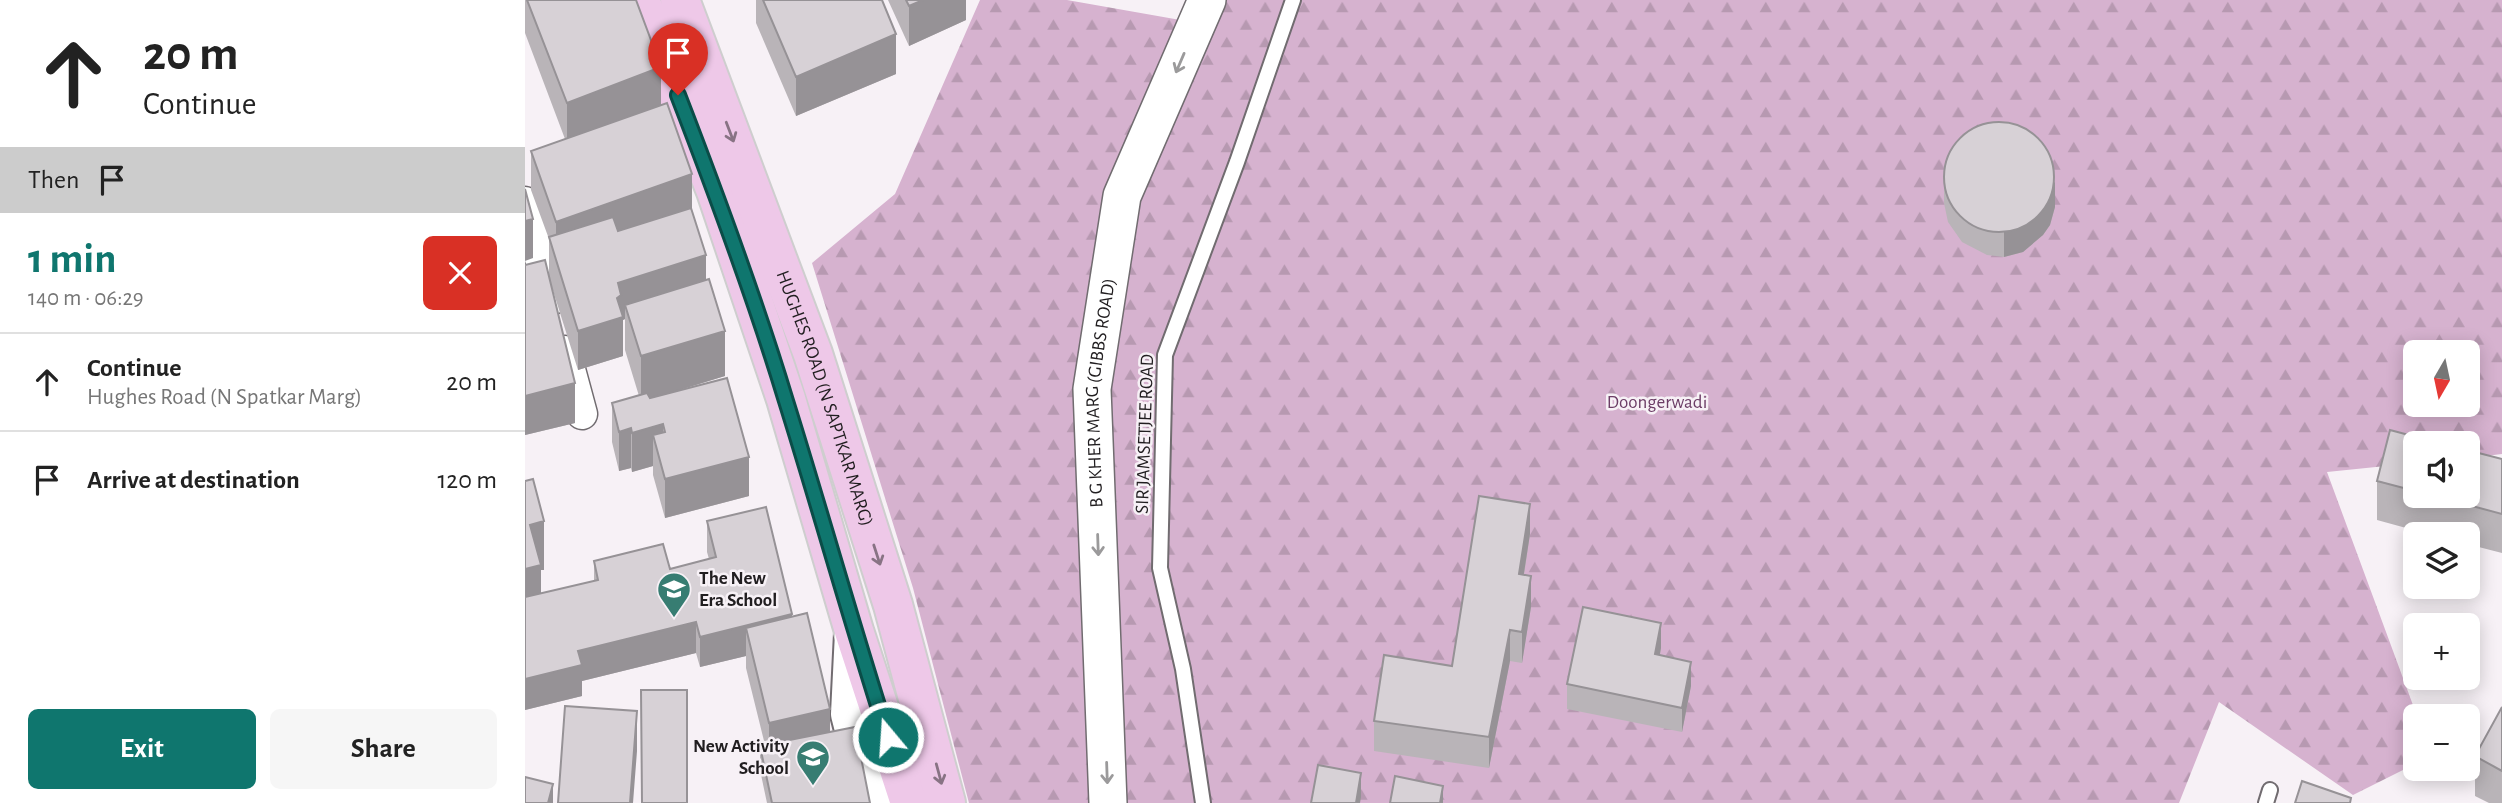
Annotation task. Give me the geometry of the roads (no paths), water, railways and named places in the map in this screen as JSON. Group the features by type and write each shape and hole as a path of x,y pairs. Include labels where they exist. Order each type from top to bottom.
{"main road":[{"path":"641,0 716,191 786,399 854,631 910,803"},
{"name":"HUGHES ROAD (N SAPTKAR MARG)","path":"680,0 813,354 893,605 947,803"},
{"path":"854,631 849,714 873,803"}],"street":[{"name":"B G KHER MARG (GIBBS ROAD)","path":"1108,803 1092,389 1122,196 1207,0"},
{"path":"525,202 582,414"}],"lane":[{"name":"SIR JAMSETJEE ROAD","path":"1203,803 1183,669 1160,568 1165,355 1237,162 1293,0"}],"place":[{"name":"The New Era School","path":"674,619"},
{"name":"New Activity School","path":"813,787"}],"park label":[{"name":"Doongerwadi","path":"1657,402"}]}
